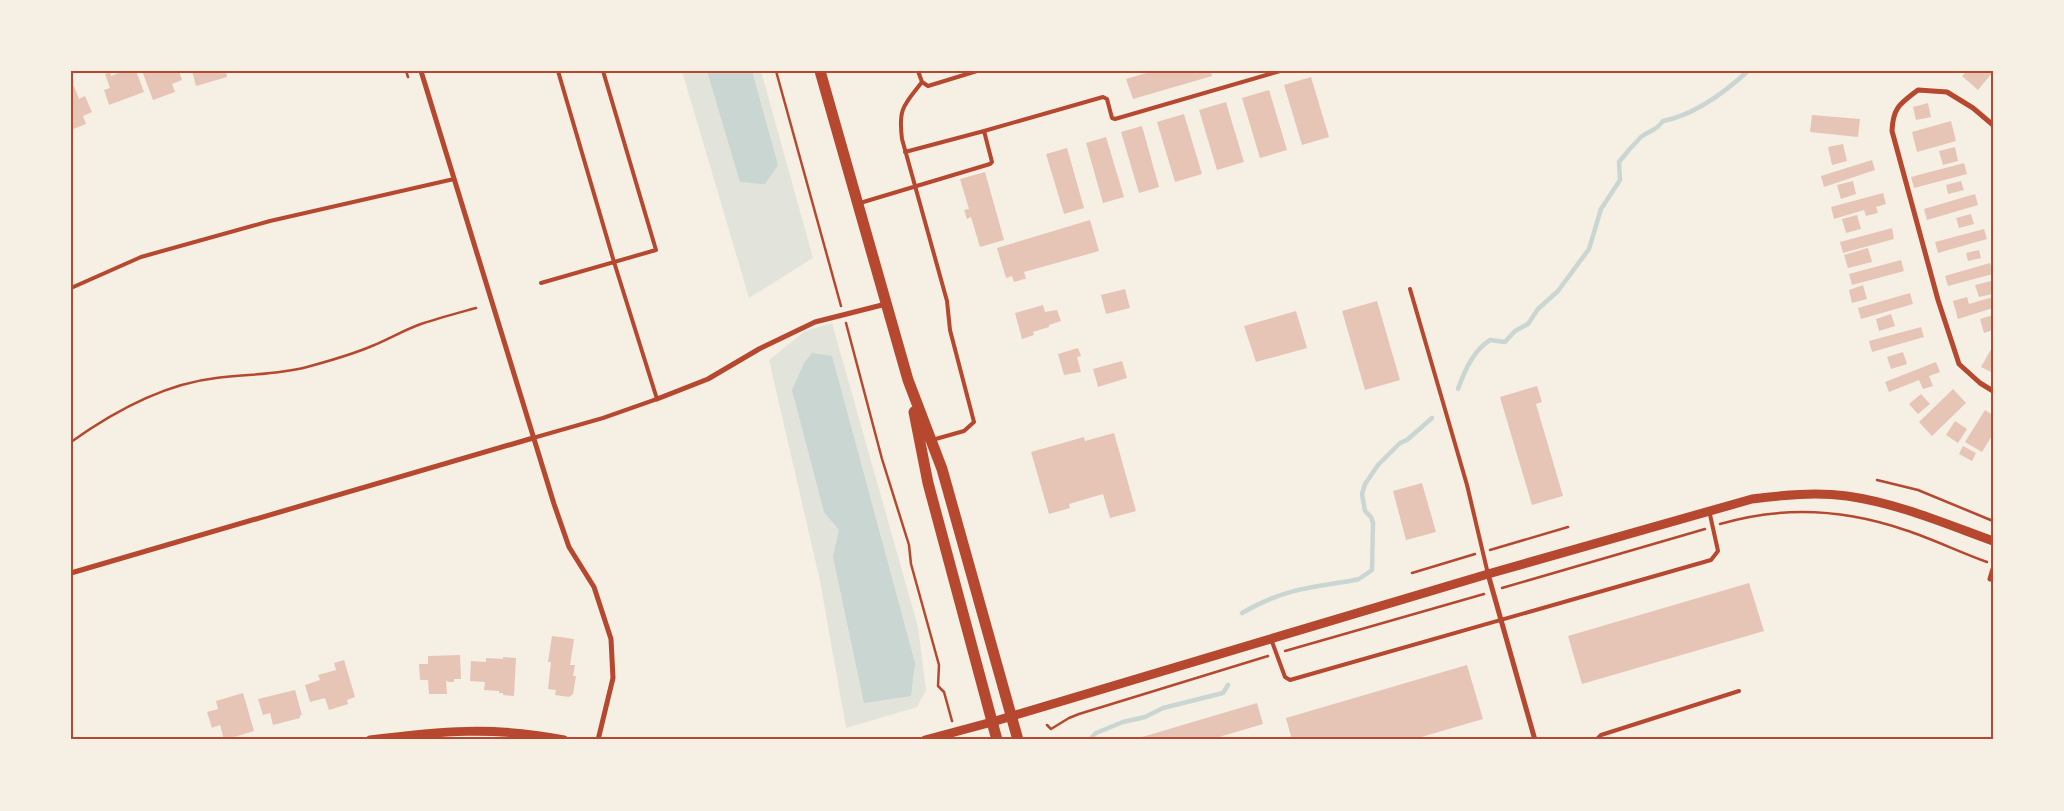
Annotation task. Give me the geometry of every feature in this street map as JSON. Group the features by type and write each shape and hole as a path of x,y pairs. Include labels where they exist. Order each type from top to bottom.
{"main road":[{"path":"820,71 908,380 928,483 997,740"},
{"path":"908,380 942,469 1018,740"}],"street":[{"path":"422,71 554,504 569,547 594,586 612,639 613,678 598,740"},
{"path":"1993,125 1973,108 1947,92 1918,90 1898,105 1892,117 1892,131 1938,300 1959,364 1980,383 1993,391"},
{"path":"657,399 708,380 759,349 815,322 886,303"},
{"path":"71,573 534,438"},
{"path":"925,740 992,722 1488,574 1752,499 1783,495 1815,494 1846,496 1877,502 1993,541"},
{"path":"1990,579 1993,569"},
{"path":"1488,574 1536,740"},
{"path":"370,740 428,732 489,730 564,740"}],"lane":[{"path":"534,438 603,418 657,399 614,262 558,71"},
{"path":"541,283 656,250 603,71"},
{"path":"918,71 922,82 928,86 977,71"},
{"path":"905,152 1102,97 1107,99 1112,118 1116,119 1280,71"},
{"path":"922,82 904,105 900,120 905,152 914,186 948,301 950,330 974,422 964,431 931,440"},
{"path":"858,203 990,164 992,159 984,131"},
{"path":"71,288 141,257 270,221 454,179"},
{"path":"1410,289 1467,485 1488,574"},
{"path":"1271,639 1285,677 1290,680 1711,560 1718,550 1709,510"},
{"path":"1596,740 1601,735 1740,691"}],"path":[{"path":"406,71 408,78"},
{"path":"776,71 882,459 909,545 910,564 939,665 938,686 944,692 955,731"},
{"path":"71,442 138,402 166,391 215,378 274,373 304,368 373,346 420,324 476,308"},
{"path":"1877,480 1918,490 1993,521"},
{"path":"1047,725 1051,729 1079,714 1276,654 1713,526 1760,514 1793,512 1833,513 1888,524 1993,564"}],"shaded area":[{"path":"682,71 761,71 813,258 749,298"},
{"path":"707,71 752,71 778,165 765,184 740,182"},
{"path":"832,323 918,627 926,690 917,707 846,728 820,581 769,360 805,331"},
{"path":"812,353 832,356 915,663 911,696 864,703 833,557 839,530 824,512 792,390 804,363"}],"building":[{"path":"123,71 136,71 144,92 109,105 104,90 110,88 105,74 110,72 111,76"},
{"path":"142,71 179,71 182,80 172,84 175,92 153,100"},
{"path":"192,71 226,71 227,77 196,86"},
{"path":"1153,71 1211,71 1212,76 1133,99 1126,79"},
{"path":"1967,71 1993,72 1978,90 1962,76"},
{"path":"1311,77 1329,137 1302,145 1284,85"},
{"path":"71,86 74,86 79,99 85,96 92,112 83,116 86,124 71,130"},
{"path":"1269,90 1287,150 1260,158 1242,98"},
{"path":"1226,102 1244,162 1217,170 1199,110"},
{"path":"1928,103 1931,117 1916,120 1913,107"},
{"path":"1184,114 1202,174 1175,182 1157,122"},
{"path":"1812,115 1860,119 1858,137 1810,132"},
{"path":"1951,121 1956,141 1917,152 1912,132"},
{"path":"1142,126 1159,187 1139,193 1121,132"},
{"path":"1106,137 1124,197 1103,203 1086,143"},
{"path":"1843,144 1847,161 1832,165 1828,147"},
{"path":"1955,147 1958,161 1943,165 1939,151"},
{"path":"1067,148 1084,208 1064,214 1046,154"},
{"path":"1872,160 1875,170 1824,187 1821,176"},
{"path":"1964,163 1967,174 1914,188 1911,177"},
{"path":"985,172 1004,240 980,247 971,217 967,219 964,210 969,209 960,179"},
{"path":"1853,181 1856,194 1841,199 1837,185"},
{"path":"1961,181 1964,190 1948,194 1946,185"},
{"path":"1883,193 1886,204 1876,207 1878,213 1866,216 1864,210 1834,219 1831,207"},
{"path":"1975,194 1978,205 1927,220 1924,209"},
{"path":"1971,214 1974,224 1959,228 1956,218"},
{"path":"1857,215 1861,229 1846,233 1842,219"},
{"path":"1090,220 1099,251 1024,272 1026,279 1014,282 1012,276 1006,278 997,248"},
{"path":"1892,228 1894,239 1843,253 1840,242"},
{"path":"1984,229 1987,239 1938,253 1935,242"},
{"path":"1868,248 1872,262 1848,268 1844,255"},
{"path":"1979,250 1981,258 1968,261 1966,253"},
{"path":"1901,260 1904,271 1852,285 1849,274"},
{"path":"1990,263 1993,274 1948,286 1945,276"},
{"path":"1991,281 1993,294 1979,297 1975,285"},
{"path":"1863,285 1867,299 1852,303 1849,290"},
{"path":"1125,289 1130,308 1106,314 1101,295"},
{"path":"1910,293 1913,304 1861,319 1858,308"},
{"path":"1967,297 1969,304 1993,297 1993,308 1958,319 1953,301"},
{"path":"1377,301 1400,380 1365,390 1342,311"},
{"path":"1043,305 1045,312 1057,310 1061,321 1033,332 1034,335 1022,339 1015,313"},
{"path":"1296,311 1307,348 1256,362 1244,326"},
{"path":"1891,314 1895,326 1879,331 1876,319"},
{"path":"1993,315 1993,330 1984,333 1980,319"},
{"path":"1921,327 1924,337 1872,352 1869,341"},
{"path":"1993,346 1993,373 1981,367"},
{"path":"1078,348 1081,356 1077,357 1081,372 1064,375 1058,354"},
{"path":"1903,352 1907,364 1891,369 1887,357"},
{"path":"1122,361 1127,378 1098,387 1093,369"},
{"path":"1936,362 1940,372 1929,376 1933,386 1923,389 1919,380 1889,392 1885,382"},
{"path":"1537,386 1542,402 1536,404 1563,496 1532,505 1500,397"},
{"path":"1953,389 1966,403 1932,436 1919,422"},
{"path":"1921,394 1930,404 1918,414 1909,404"},
{"path":"1985,410 1993,415 1993,434 1982,452 1965,442"},
{"path":"1955,421 1967,429 1958,443 1946,435"},
{"path":"1114,433 1136,511 1110,518 1103,494 1069,504 1070,508 1049,514 1031,452 1084,437 1085,441"},
{"path":"1963,446 1976,453 1972,461 1959,454"},
{"path":"1422,483 1436,532 1406,540 1393,491"},
{"path":"1749,583 1764,631 1582,684 1568,636"},
{"path":"552,636 574,639 570,665 575,665 573,676 576,676 573,694 569,697 555,695 556,690 548,689 551,662 548,662"},
{"path":"460,655 461,679 454,679 454,682 446,680 447,694 429,694 428,680 420,680 419,664 428,664 428,656"},
{"path":"503,657 516,658 514,696 503,695 499,691 484,690 485,682 470,681 471,661 486,662 486,658 503,659"},
{"path":"344,660 355,697 347,700 348,704 329,710 325,698 310,702 305,685 320,680 318,675 336,670 334,663"},
{"path":"1467,665 1483,719 1411,740 1292,740 1286,718"},
{"path":"295,690 302,715 300,715 300,718 273,725 270,713 263,715 258,699"},
{"path":"243,693 254,731 224,740 220,725 212,728 207,712 218,709 216,701"},
{"path":"1257,703 1263,724 1209,740 1132,740"}],"waterway":[{"path":"1458,389 1474,355 1484,344 1490,340 1505,342 1515,331 1528,324 1538,309 1558,291 1589,249 1601,209 1620,180 1619,162 1632,146 1641,137 1657,128 1663,121 1686,114 1708,102 1748,71"},
{"path":"1242,613 1281,595 1307,588 1359,579 1372,570 1373,523 1371,517 1365,511 1362,494 1365,484 1378,465 1400,443 1407,440 1432,418"},
{"path":"1089,740 1096,733 1123,722 1145,717 1163,708 1223,693 1228,685"}]}
